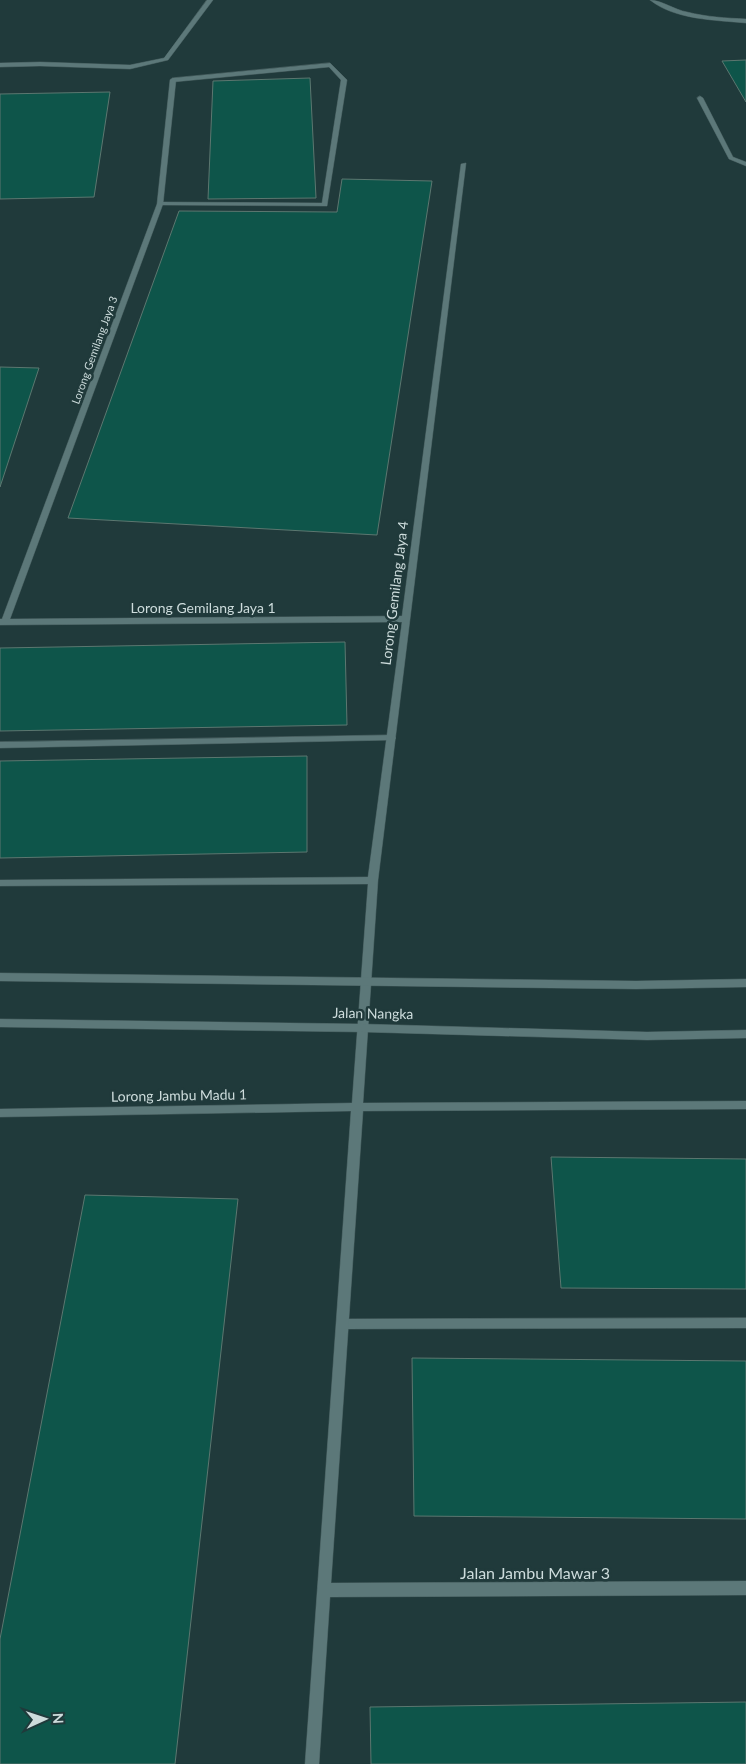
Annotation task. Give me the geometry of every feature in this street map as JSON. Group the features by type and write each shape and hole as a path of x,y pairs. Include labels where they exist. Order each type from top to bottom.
{"street":[{"path":"0,65 40,64 130,67 166,59 210,0"},
{"path":"653,0 669,9 700,16 746,21"},
{"name":"Lorong Gemilang Jaya 3","path":"3,622 160,204 173,80 330,65 344,80 324,205 160,204"},
{"path":"700,98 731,158 746,164"},
{"name":"Lorong Gemilang Jaya 4","path":"312,1764 373,880 464,164"},
{"name":"Lorong Gemilang Jaya 1","path":"3,622 406,619"},
{"path":"0,745 391,738"},
{"path":"0,883 373,880"},
{"path":"0,977 636,985 746,983"},
{"name":"Jalan Nangka","path":"0,1023 363,1028 648,1036 746,1034"},
{"name":"Lorong Jambu Madu 1","path":"0,1112 358,1107 746,1105"},
{"path":"343,1324 746,1323"},
{"name":"Jalan Jambu Mawar 3","path":"324,1590 746,1588"}],"building":[{"path":"746,60 746,102 722,61"},
{"path":"310,78 316,198 208,199 213,81"},
{"path":"110,92 94,197 0,199 0,94"},
{"path":"342,179 432,181 377,535 68,518 179,211 337,212"},
{"path":"0,367 39,368 0,487"},
{"path":"345,642 347,725 0,731 0,648"},
{"path":"307,756 307,852 0,858 0,761"},
{"path":"551,1157 746,1159 746,1289 561,1288"},
{"path":"85,1195 238,1199 175,1764 0,1764 0,1639"},
{"path":"412,1358 746,1361 746,1519 414,1516"},
{"path":"746,1702 746,1764 371,1764 370,1707"}]}
